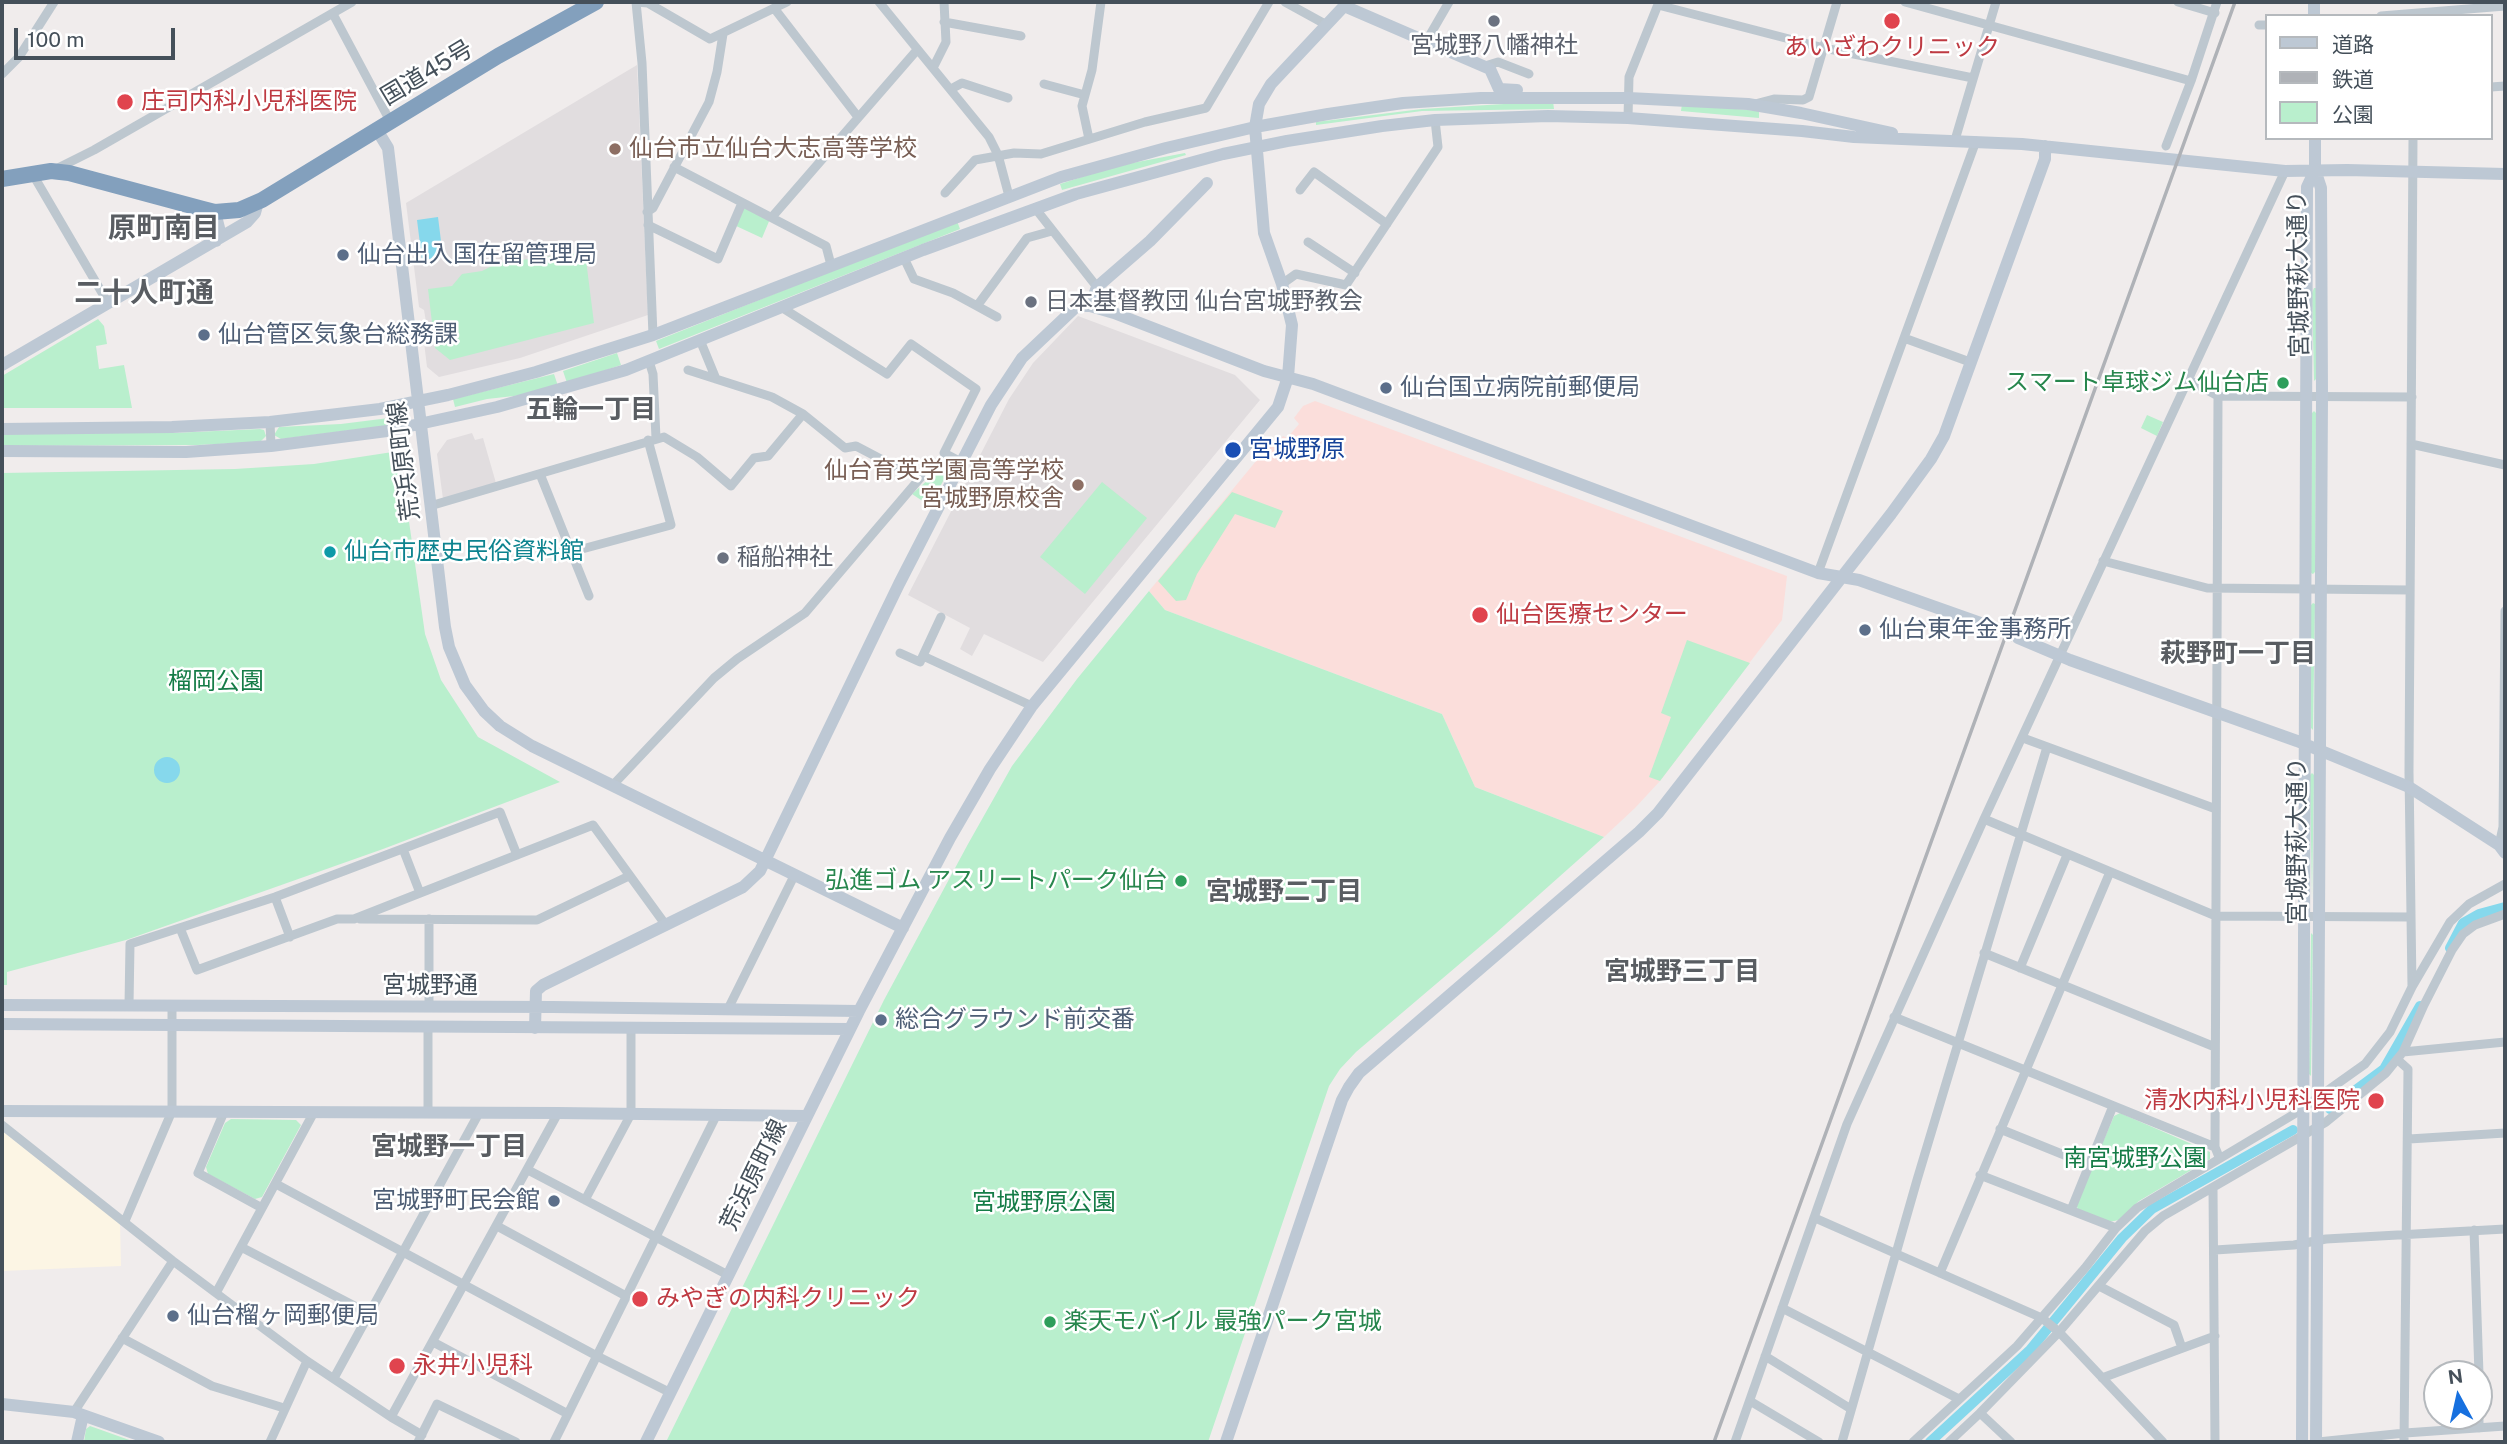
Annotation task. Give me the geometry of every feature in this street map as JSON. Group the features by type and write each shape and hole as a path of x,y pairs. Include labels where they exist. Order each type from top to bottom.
{"highway":[{"name":"国道45号","path":"2,179 51,171 69,173 215,212 239,211 596,2"}],"street":[{"path":"2,75 19,57 54,2"},
{"path":"51,171 94,150 352,2"},
{"path":"653,335 643,75 636,2 648,3 710,39 787,2"},
{"path":"879,2 989,137 998,155 1009,196"},
{"path":"933,68 946,42 944,2"},
{"path":"1088,139 1082,106 1092,70 1101,2"},
{"path":"945,193 975,160 1014,153 1041,154 1145,122 1206,108 1269,2"},
{"path":"1285,2 1325,24"},
{"path":"1427,40 1449,2"},
{"path":"1750,105 1774,99 1803,100 1809,97 1837,2"},
{"path":"1905,2 2191,81"},
{"path":"1955,141 1996,2"},
{"path":"2178,2 2215,13"},
{"path":"2166,146 2217,2"},
{"path":"2409,2 2410,14 2505,6"},
{"path":"1628,118 1629,77 1659,3 1824,48 1973,78"},
{"path":"1255,127 1259,104 1271,84 1346,4 1485,66 1493,73 1499,89 1532,89 1556,96"},
{"path":"774,8 858,117"},
{"path":"333,13 384,125"},
{"path":"944,22 1021,36"},
{"path":"647,212 653,208 709,102 723,34"},
{"path":"772,217 917,50"},
{"path":"1485,66 1498,62 1529,74"},
{"path":"1404,103 1438,93 1481,90 1487,85 1485,66"},
{"path":"951,89 962,83 1008,98"},
{"path":"1044,84 1085,95"},
{"path":"2,429 172,427 270,422 417,402 536,372 653,335 1009,196 1111,162 1255,127 1404,103 1556,96 1750,105 1801,113 1924,140"},
{"path":"2,451 186,452 271,446 420,425 543,396 649,362 904,258 1035,208 1124,179 1257,147 1334,133 1435,120 1548,116 1628,118 1854,137 2045,146 2285,171 2505,174"},
{"path":"1282,284 1296,274 1346,285 1438,147 1435,120"},
{"name":"荒浜原町線","path":"384,125 446,633 456,667 465,685 484,711 500,726 532,746 903,928"},
{"name":"荒浜原町線","path":"646,1442 859,1011 990,769 1032,706 1278,407 1288,377 1292,325 1282,284 1264,233 1255,127"},
{"path":"2315,140 2315,170"},
{"path":"2412,987 2409,787 2413,140"},
{"path":"1818,573 1976,141"},
{"path":"1226,1442 1342,1100 1349,1087 1359,1073 1658,813 1843,578 1931,459 1944,436 2045,159 2045,146"},
{"path":"674,167 826,246 831,265"},
{"name":"宮城野萩大通り","path":"2302,1442 2306,187 2315,170"},
{"name":"宮城野萩大通り","path":"2315,170 2321,188 2322,397 2317,1442"},
{"path":"1735,1442 1847,1124 1984,818 2285,171"},
{"path":"1300,190 1314,172 1387,224"},
{"path":"32,173 108,303"},
{"path":"1090,306 1097,287 1150,241 1207,183"},
{"path":"2,365 247,222 256,213 258,202"},
{"path":"648,225 718,259 741,203"},
{"path":"1035,208 1097,287"},
{"path":"215,212 220,232 216,241"},
{"path":"977,306 1027,238 1052,230"},
{"path":"1308,242 1355,273"},
{"path":"904,258 914,279 953,293 997,317"},
{"path":"535,1028 536,991 543,985 743,887 752,881 767,862 899,584 990,405 1021,358 1077,306 1090,306 1264,371 1313,384 1818,573 1859,580 1986,625"},
{"path":"781,307 887,374 911,344 976,389 944,453 961,462"},
{"path":"1904,338 1970,362"},
{"path":"700,340 716,379"},
{"path":"571,552 671,525 652,439 653,374 649,362"},
{"path":"688,370 772,397 803,414 845,448 856,446 894,466"},
{"path":"2189,380 2218,396 2412,397"},
{"path":"2218,396 2215,1147 2220,1157"},
{"path":"430,506 664,437 676,442 732,486 754,458 768,456 803,414"},
{"path":"270,422 271,446"},
{"path":"2411,444 2505,465"},
{"path":"540,474 589,596"},
{"path":"612,786 714,678 805,613 921,477"},
{"path":"2103,561 2207,588 2410,590"},
{"path":"2502,849 2505,611"},
{"path":"901,653 920,662 941,617"},
{"path":"2018,638 2304,744 2409,787 2502,849"},
{"path":"923,656 1032,706"},
{"path":"2023,738 2216,809"},
{"path":"1842,1442 1895,1253 2048,747"},
{"path":"129,1005 130,944 275,897 500,812 517,855"},
{"path":"1984,818 2216,916 2410,917"},
{"path":"354,919 593,825 665,924"},
{"path":"403,849 420,893"},
{"path":"2021,968 2067,855"},
{"path":"1940,1273 2110,872"},
{"path":"180,928 197,970 337,919 537,920 629,876"},
{"path":"728,1009 794,876"},
{"path":"1949,1442 1980,1413 2050,1325 2116,1228 2150,1199 2303,1107 2365,1063 2379,1049 2390,1032 2412,987 2450,922 2469,904 2505,884"},
{"path":"275,897 289,937"},
{"path":"1913,1442 2017,1346 2050,1325 2099,1286 2145,1231 2163,1216 2318,1127 2386,1073 2401,1056 2452,950 2463,934 2474,925 2505,914"},
{"path":"429,919 429,1007"},
{"path":"1984,953 2215,1047"},
{"name":"宮城野通","path":"2,1005 859,1011"},
{"path":"125,1221 172,1111 172,1006"},
{"path":"1894,1017 2215,1147"},
{"name":"宮城野通","path":"2,1024 850,1029"},
{"path":"428,1027 428,1113"},
{"path":"585,1200 631,1114 631,1029"},
{"path":"2401,1056 2505,1042"},
{"path":"2401,1056 2408,1069 2409,1139 2404,1438"},
{"path":"2071,1210 2113,1105"},
{"path":"2,1111 807,1116"},
{"path":"224,1112 198,1174 262,1208"},
{"path":"216,1293 313,1112"},
{"path":"334,1378 479,1113"},
{"path":"391,1418 558,1113"},
{"path":"554,1442 717,1114"},
{"path":"2,1125 173,1261 307,1361 420,1438 437,1404 516,1442"},
{"path":"2000,1129 2089,1165"},
{"path":"2409,1139 2505,1133"},
{"path":"528,1170 728,1275"},
{"path":"1980,1175 2116,1228"},
{"path":"275,1184 671,1393"},
{"path":"2214,1188 2214,1442"},
{"path":"1815,1218 2050,1325 2163,1442"},
{"path":"497,1226 626,1296"},
{"path":"2215,1250 2318,1240 2505,1229"},
{"path":"2474,1230 2479,1360"},
{"path":"241,1247 368,1313"},
{"path":"78,1442 78,1413 122,1338 173,1261"},
{"path":"2099,1286 2174,1325 2182,1348"},
{"path":"1782,1308 1959,1399"},
{"path":"2102,1378 2215,1336"},
{"path":"122,1338 212,1386 284,1408"},
{"path":"433,1342 568,1414"},
{"path":"1765,1356 1851,1409"},
{"path":"270,1442 307,1361"},
{"path":"1750,1401 1814,1441"},
{"path":"2,1404 78,1413 159,1442"},
{"path":"1980,1413 2011,1442"},
{"path":"2317,1442 2404,1438 2464,1430"}],"shaded area":[{"path":"637,65 648,315 520,358 439,377 427,367 422,326 426,322 424,310 419,307 406,203"},
{"name":"仙台育英学園高等学校 宮城野原校舎","path":"1078,316 1235,375 1260,400 1043,662 984,634 972,656 960,649 970,628 908,595 1009,399 1033,363"},
{"name":"仙台医療センター","path":"1315,401 1787,576 1782,620 1660,781 1604,837 1475,787 1442,714 1165,610 1149,591 1275,438 1279,441 1283,436 1287,438 1299,424 1294,418 1303,406"},
{"path":"472,433 475,440 483,438 496,483 443,499 437,454 447,440"},
{"path":"2,1131 120,1223 121,1266 2,1271"}],"green space":[{"path":"1553,101 1554,109 1422,111 1316,125 1316,122 1422,109"},
{"path":"1682,104 1759,111 1759,118 1681,111"},
{"path":"1185,153 1186,155 1062,190 1060,184 1116,166"},
{"path":"743,207 770,219 762,238 734,225"},
{"path":"957,221 960,229 659,349 656,341"},
{"path":"585,252 594,323 450,360 435,348 428,289 452,286 462,274 482,271 498,263"},
{"path":"2314,288 2317,288 2314,381 2312,293"},
{"path":"98,319 104,326 107,344 96,346 99,369 124,365 132,408 2,408 2,376"},
{"path":"617,353 621,365 567,383 563,371"},
{"path":"554,374 558,386 532,394 487,399 455,407 453,399"},
{"path":"2314,411 2316,413 2313,574 2311,573"},
{"path":"2147,415 2163,422 2157,436 2141,428"},
{"path":"397,417 402,420 400,424 281,439 274,435 279,427 341,424"},
{"path":"264,430 266,436 260,442 2,446 2,433 172,433"},
{"name":"榴岡公園","path":"399,451 425,634 441,680 478,737 560,782 383,849 126,940 7,972 7,985 2,985 2,473 235,469 314,464"},
{"path":"948,460 950,468 933,500 930,499 927,504 912,494 938,471 943,461"},
{"path":"1102,482 1147,518 1085,594 1040,557"},
{"path":"1232,492 1283,511 1275,528 1235,514 1197,574 1186,600 1176,601 1158,581"},
{"name":"宮城野原公園","path":"1149,591 1165,610 1442,714 1475,787 1604,837 1356,1052 1340,1069 1329,1086 1208,1442 666,1442 884,1000 1012,766 1077,679"},
{"path":"2315,604 2313,730 2311,605"},
{"path":"1687,640 1750,663 1660,781 1649,777 1671,717 1661,713"},
{"path":"2310,775 2314,775 2312,901"},
{"path":"2311,933 2313,935 2311,1076 2309,1074"},
{"name":"南宮城野公園","path":"2120,1113 2210,1152 2210,1159 2139,1201 2119,1220 2109,1222 2079,1211 2076,1205 2114,1116"},
{"path":"231,1119 296,1120 301,1125 262,1197 255,1199 208,1174 206,1167 225,1123"},
{"path":"90,1426 135,1442 84,1442 86,1429"}],"water":[{"path":"438,217 443,257 422,260 417,220"},
{"path":"167,757 176,761 180,770 176,779 167,783 158,779 154,770 158,761"}],"waterway":[{"path":"2450,948 2463,923 2479,914 2505,907"},
{"path":"2330,1109 2384,1069 2420,1006"},
{"path":"1930,1442 2030,1350 2122,1238 2152,1209 2293,1130"}],"tunnel":[{"path":"1986,625 2018,638"}],"railway":[{"path":"1714,1442 2235,2"}],"place":[{"name":"宮城野八幡神社","path":"1494,21"},
{"name":"あいざわクリニック","path":"1892,21"},
{"name":"庄司内科小児科医院","path":"125,102"},
{"name":"仙台市立仙台大志高等学校","path":"615,149"},
{"name":"仙台出入国在留管理局","path":"343,255"},
{"name":"日本基督教団 仙台宮城野教会","path":"1031,302"},
{"name":"仙台管区気象台総務課","path":"204,335"},
{"name":"スマート卓球ジム仙台店","path":"2283,383"},
{"name":"仙台国立病院前郵便局","path":"1386,388"},
{"name":"宮城野原","path":"1233,450"},
{"name":"仙台育英学園高等学校 宮城野原校舎","path":"1078,485"},
{"name":"仙台市歴史民俗資料館","path":"330,552"},
{"name":"稲船神社","path":"723,558"},
{"name":"仙台医療センター","path":"1480,615"},
{"name":"仙台東年金事務所","path":"1865,630"},
{"name":"弘進ゴム アスリートパーク仙台","path":"1181,881"},
{"name":"総合グラウンド前交番","path":"881,1020"},
{"name":"清水内科小児科医院","path":"2376,1101"},
{"name":"宮城野町民会館","path":"554,1201"},
{"name":"みやぎの内科クリニック","path":"640,1299"},
{"name":"仙台榴ヶ岡郵便局","path":"173,1316"},
{"name":"楽天モバイル 最強パーク宮城","path":"1050,1322"},
{"name":"永井小児科","path":"397,1366"}],"district":[{"name":"原町南目","path":"164,228"},
{"name":"二十人町通","path":"144,293"},
{"name":"五輪一丁目","path":"591,410"},
{"name":"萩野町一丁目","path":"2238,654"},
{"name":"宮城野二丁目","path":"1284,892"},
{"name":"宮城野三丁目","path":"1682,972"},
{"name":"宮城野一丁目","path":"449,1147"}]}
